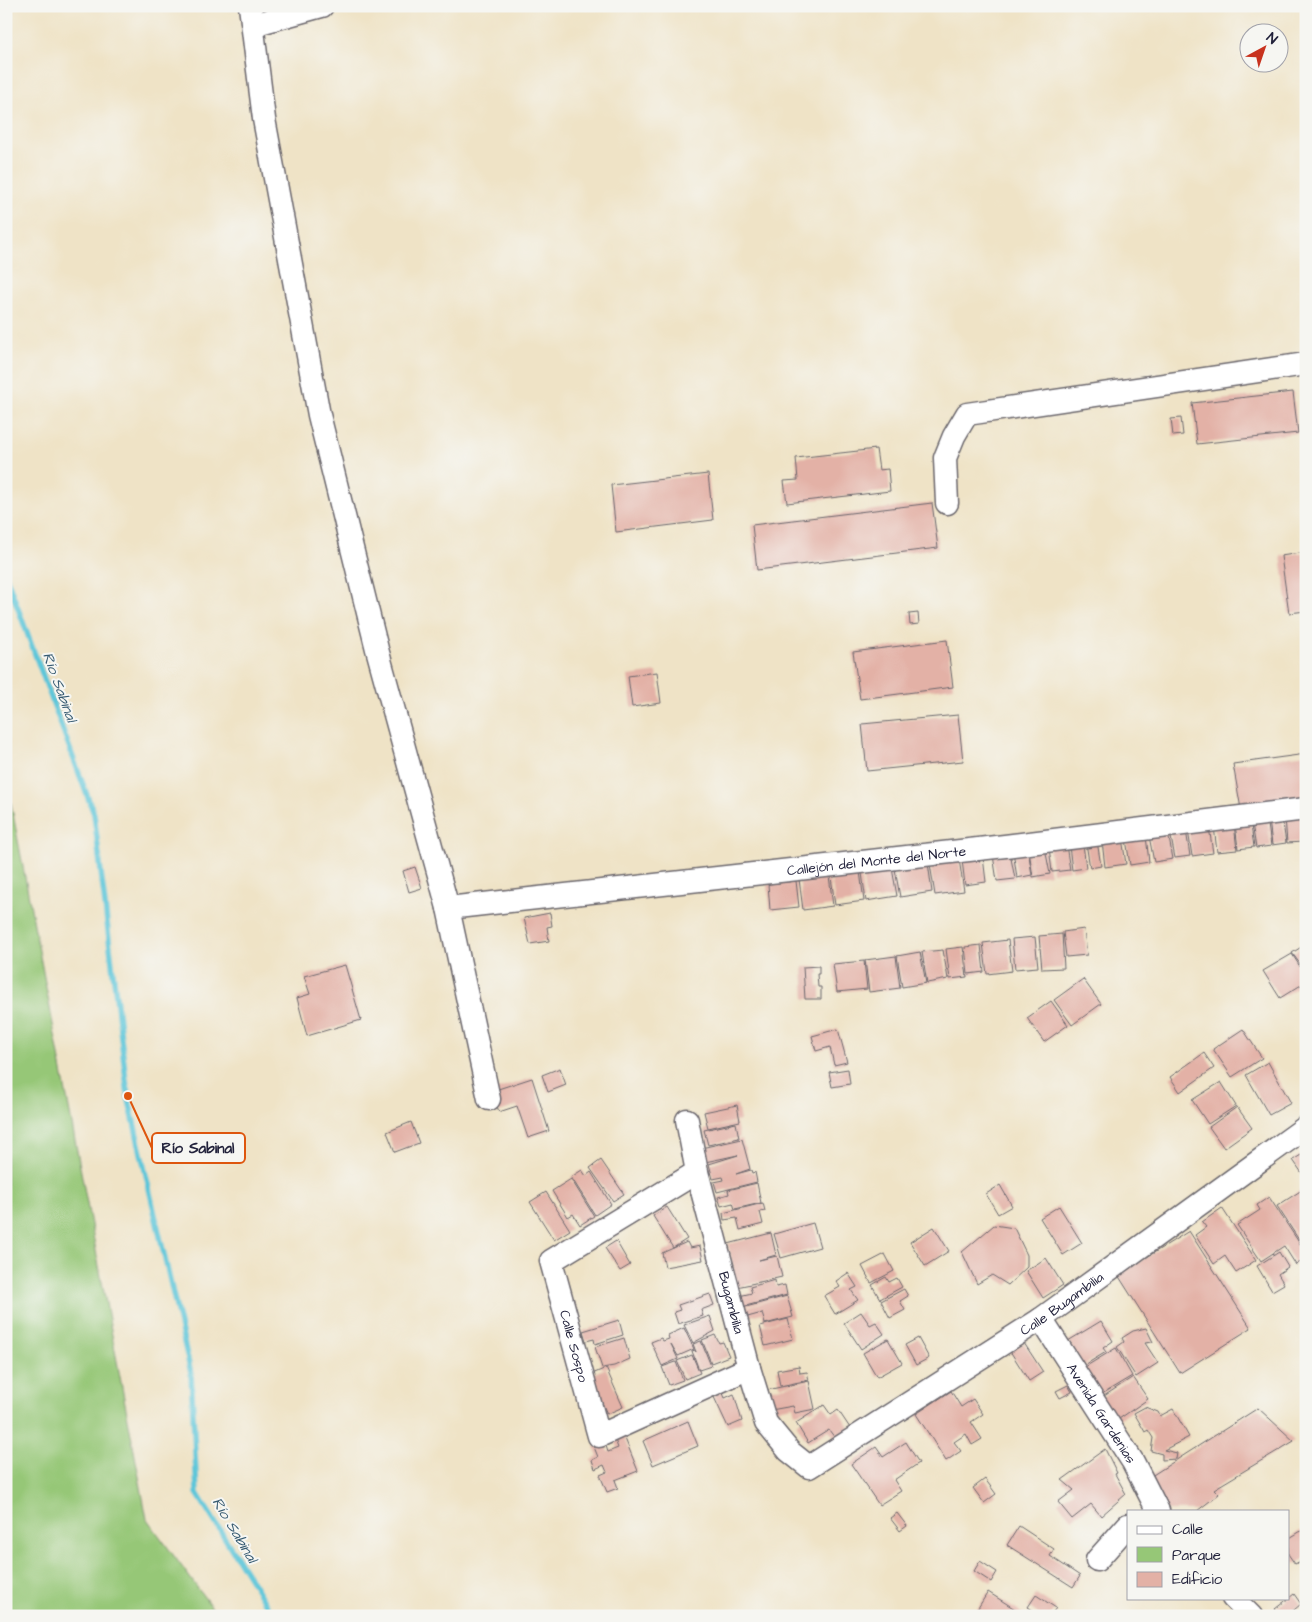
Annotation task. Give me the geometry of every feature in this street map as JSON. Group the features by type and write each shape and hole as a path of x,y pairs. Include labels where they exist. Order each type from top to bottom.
{"street":[{"path":"322,6 252,16 264,119 319,415 377,649 448,908 488,1099"},
{"path":"947,503 945,458 954,436 967,414 1306,364"},
{"name":"Callejón del Monte del Norte","path":"448,908 1005,846 1306,809"},
{"name":"Bugambilia","path":"687,1120 696,1172 748,1368 766,1423 789,1451 809,1467"},
{"name":"Calle Bugambilia","path":"809,1467 1042,1319 1306,1128"},
{"name":"Calle Sospo","path":"696,1172 551,1261 599,1436 748,1368"},
{"name":"Avenida Gardenias","path":"1042,1319 1133,1462 1150,1507"},
{"path":"1097,1560 1127,1526"},
{"path":"1235,1600 1251,1616"}],"green space":[{"path":"6,777 147,1519 218,1616 6,1616"}],"building":[{"path":"1293,392 1298,433 1197,444 1192,403"},
{"path":"1181,418 1183,435 1173,436 1171,419"},
{"path":"876,449 879,470 888,469 890,491 787,503 784,481 798,480 796,458"},
{"path":"708,474 713,520 616,532 611,485"},
{"path":"932,503 938,548 757,570 752,525"},
{"path":"1306,552 1306,611 1289,613 1281,556"},
{"path":"918,613 919,624 910,625 909,614"},
{"path":"947,640 953,687 860,699 853,652"},
{"path":"657,672 661,703 632,707 628,676"},
{"path":"958,715 963,761 867,771 862,724"},
{"path":"1306,754 1306,803 1241,809 1233,764"},
{"path":"1301,816 1303,842 1287,843 1285,817"},
{"path":"1251,817 1267,817 1271,846 1256,848"},
{"path":"1282,817 1286,843 1272,845 1269,819"},
{"path":"1250,818 1254,847 1238,849 1235,823"},
{"path":"1234,824 1237,850 1217,852 1214,826"},
{"path":"1209,827 1213,853 1192,856 1188,830"},
{"path":"1186,830 1190,856 1175,858 1170,832"},
{"path":"1168,833 1173,859 1154,862 1149,836"},
{"path":"1146,836 1149,862 1130,865 1126,839"},
{"path":"1122,838 1126,864 1105,867 1102,841"},
{"path":"1097,841 1101,866 1090,868 1086,843"},
{"path":"1083,844 1086,868 1072,870 1069,846"},
{"path":"1066,845 1070,870 1052,872 1049,847"},
{"path":"1045,848 1050,874 1033,877 1029,851"},
{"path":"1028,849 1032,875 1017,878 1013,851"},
{"path":"1010,853 1015,879 997,881 993,855"},
{"path":"983,857 986,882 965,885 962,860"},
{"path":"959,859 964,891 935,895 930,864"},
{"path":"928,863 932,892 900,897 895,869"},
{"path":"415,867 422,888 409,892 403,871"},
{"path":"892,868 897,896 866,901 862,873"},
{"path":"860,872 864,901 835,905 831,877"},
{"path":"829,876 833,906 803,910 799,879"},
{"path":"796,881 799,907 770,910 768,884"},
{"path":"550,913 552,926 547,927 549,941 530,944 524,918"},
{"path":"1084,929 1087,955 1066,957 1063,932"},
{"path":"1062,934 1064,968 1042,969 1039,936"},
{"path":"1035,937 1038,967 1015,969 1012,939"},
{"path":"1008,940 1012,971 987,974 983,943"},
{"path":"1306,944 1306,972 1292,953"},
{"path":"981,945 984,972 968,974 965,947"},
{"path":"963,947 967,977 950,979 946,949"},
{"path":"943,950 948,979 927,983 922,952"},
{"path":"920,952 926,983 902,987 897,956"},
{"path":"1292,954 1306,976 1306,982 1280,998 1263,971"},
{"path":"896,956 900,988 869,992 865,960"},
{"path":"864,961 867,989 837,992 833,964"},
{"path":"345,965 361,1020 307,1036 297,998 310,994 304,976"},
{"path":"819,966 819,974 817,974 818,987 821,987 821,999 805,999 803,967"},
{"path":"1083,979 1101,1004 1072,1025 1054,1000"},
{"path":"1051,1001 1068,1025 1044,1042 1027,1018"},
{"path":"838,1029 847,1062 834,1065 830,1047 816,1051 812,1036"},
{"path":"1243,1029 1262,1058 1232,1077 1213,1049"},
{"path":"1204,1053 1214,1068 1180,1092 1170,1077"},
{"path":"1268,1062 1291,1103 1269,1115 1246,1075"},
{"path":"560,1068 566,1085 548,1092 542,1075"},
{"path":"848,1069 850,1084 832,1087 829,1072"},
{"path":"532,1078 549,1131 528,1138 517,1106 499,1112 492,1091"},
{"path":"1221,1082 1236,1106 1208,1124 1192,1100"},
{"path":"737,1105 740,1121 708,1128 704,1112"},
{"path":"1237,1107 1252,1128 1224,1148 1209,1127"},
{"path":"411,1122 419,1143 395,1152 387,1132"},
{"path":"736,1123 739,1138 708,1145 704,1130"},
{"path":"742,1139 750,1169 736,1174 751,1170 752,1173 755,1172 757,1182 717,1192 714,1182 724,1180 723,1177 713,1179 709,1164 738,1155 705,1162 701,1148"},
{"path":"1301,1155 1306,1161 1306,1179 1293,1160"},
{"path":"601,1160 624,1194 613,1201 590,1168"},
{"path":"582,1170 586,1176 591,1172 611,1204 595,1215 571,1177"},
{"path":"571,1179 594,1216 580,1225 573,1214 568,1217 552,1191"},
{"path":"757,1183 761,1203 735,1209 733,1203 721,1206 718,1197 729,1194 728,1190"},
{"path":"1000,1185 1012,1206 998,1214 986,1194"},
{"path":"1305,1188 1306,1236 1299,1240 1277,1206"},
{"path":"546,1192 570,1230 554,1240 530,1202"},
{"path":"1269,1197 1306,1253 1306,1258 1296,1265 1284,1246 1261,1261 1237,1225 1260,1210 1257,1205"},
{"path":"763,1203 765,1211 760,1212 763,1224 740,1230 737,1218 724,1220 723,1213"},
{"path":"1059,1206 1082,1243 1063,1255 1040,1218"},
{"path":"667,1207 687,1239 673,1248 653,1216"},
{"path":"1222,1208 1256,1260 1236,1273 1225,1256 1214,1264 1195,1235 1206,1227 1202,1222"},
{"path":"813,1223 820,1247 781,1258 774,1234"},
{"path":"994,1225 1014,1228 1027,1255 1027,1267 1008,1285 992,1275 977,1284 962,1252"},
{"path":"934,1227 949,1251 925,1266 910,1242"},
{"path":"1189,1231 1251,1328 1180,1373 1118,1275"},
{"path":"771,1233 776,1255 759,1260 777,1256 782,1277 737,1287 728,1244"},
{"path":"616,1241 630,1265 620,1271 605,1248"},
{"path":"687,1242 690,1248 700,1246 703,1260 665,1267 662,1253"},
{"path":"1279,1252 1288,1267 1278,1274 1284,1284 1272,1291 1257,1266"},
{"path":"885,1254 894,1271 871,1283 862,1266"},
{"path":"1046,1258 1063,1285 1043,1298 1026,1271"},
{"path":"848,1273 857,1287 851,1290 858,1300 835,1314 824,1296 840,1287 836,1281"},
{"path":"886,1277 889,1282 897,1278 902,1287 880,1299 872,1285"},
{"path":"775,1280 776,1287 785,1285 787,1295 742,1307 739,1296 752,1293 750,1287"},
{"path":"904,1289 908,1296 900,1301 905,1310 890,1318 881,1301"},
{"path":"710,1294 714,1305 701,1310 703,1316 678,1324 674,1312 680,1310 678,1305"},
{"path":"787,1296 793,1317 765,1324 762,1313 744,1318 742,1308"},
{"path":"861,1312 870,1325 876,1322 884,1334 861,1349 844,1323"},
{"path":"710,1316 715,1331 693,1343 684,1325"},
{"path":"788,1319 793,1339 765,1346 760,1326"},
{"path":"619,1320 623,1335 595,1344 594,1339 586,1341 583,1331"},
{"path":"1101,1321 1113,1341 1103,1348 1106,1352 1083,1366 1068,1341"},
{"path":"684,1328 694,1349 678,1356 671,1344 678,1359 662,1366 651,1342 661,1338 663,1341 669,1339 668,1335"},
{"path":"1146,1328 1153,1342 1145,1343 1158,1363 1136,1377 1117,1347 1124,1342 1122,1338 1133,1331"},
{"path":"715,1335 719,1343 723,1342 729,1356 711,1363 702,1340"},
{"path":"624,1338 630,1359 614,1366 602,1368 595,1347"},
{"path":"918,1338 929,1358 916,1365 905,1345"},
{"path":"888,1339 902,1363 877,1377 863,1353"},
{"path":"701,1341 711,1366 699,1370 692,1351 695,1350 696,1352 693,1344"},
{"path":"1024,1343 1043,1372 1029,1381 1010,1351"},
{"path":"1116,1348 1132,1376 1097,1397 1080,1370"},
{"path":"692,1355 700,1373 685,1379 677,1361"},
{"path":"676,1362 683,1380 669,1385 662,1367"},
{"path":"799,1366 800,1373 807,1372 809,1380 780,1386 777,1370"},
{"path":"606,1368 623,1407 607,1414 590,1375"},
{"path":"1133,1377 1148,1399 1116,1421 1101,1398"},
{"path":"809,1381 815,1409 795,1413 793,1406 771,1410 767,1390"},
{"path":"1068,1385 1072,1392 1060,1398 1056,1391"},
{"path":"722,1391 725,1398 734,1394 742,1421 728,1427 713,1395"},
{"path":"951,1391 961,1407 973,1399 983,1414 971,1422 982,1439 972,1445 966,1434 954,1442 961,1451 946,1461 916,1414"},
{"path":"824,1405 831,1415 838,1410 850,1428 835,1438 829,1430 808,1443 796,1423"},
{"path":"1145,1407 1158,1412 1160,1416 1173,1409 1189,1437 1164,1450 1177,1453 1176,1459 1162,1460 1162,1454 1151,1451 1153,1438 1148,1430 1145,1432 1134,1413"},
{"path":"1258,1408 1294,1441 1214,1489 1219,1494 1198,1510 1162,1510 1145,1480"},
{"path":"688,1421 698,1446 653,1465 643,1441"},
{"path":"624,1436 638,1471 615,1480 618,1488 607,1492 600,1475 607,1472 604,1465 595,1469 592,1460 598,1457 594,1447 605,1443 608,1452 618,1448 615,1440"},
{"path":"906,1442 919,1463 894,1480 901,1491 879,1505 851,1464 876,1447 883,1457"},
{"path":"1105,1449 1117,1473 1115,1474 1126,1494 1101,1516 1091,1504 1072,1519 1058,1502 1074,1490 1062,1480"},
{"path":"985,1479 996,1494 984,1503 973,1488"},
{"path":"897,1513 907,1526 900,1531 890,1518"},
{"path":"1019,1526 1054,1549 1050,1556 1080,1576 1073,1587 1007,1545"},
{"path":"1306,1528 1306,1558 1295,1564 1290,1557 1290,1538"},
{"path":"980,1561 997,1572 991,1582 974,1571"},
{"path":"988,1592 1026,1616 973,1616"},
{"path":"1294,1594 1301,1604 1287,1616 1280,1616 1275,1609 1286,1600 1290,1600 1290,1597"},
{"path":"1036,1595 1056,1608 1050,1616 1041,1616 1028,1607"}],"waterway":[{"name":"Río Sabinal","path":"6,576 94,814 128,1096 191,1373 197,1493 273,1616"}],"place":[{"name":"Río Sabinal","path":"128,1096"}]}
